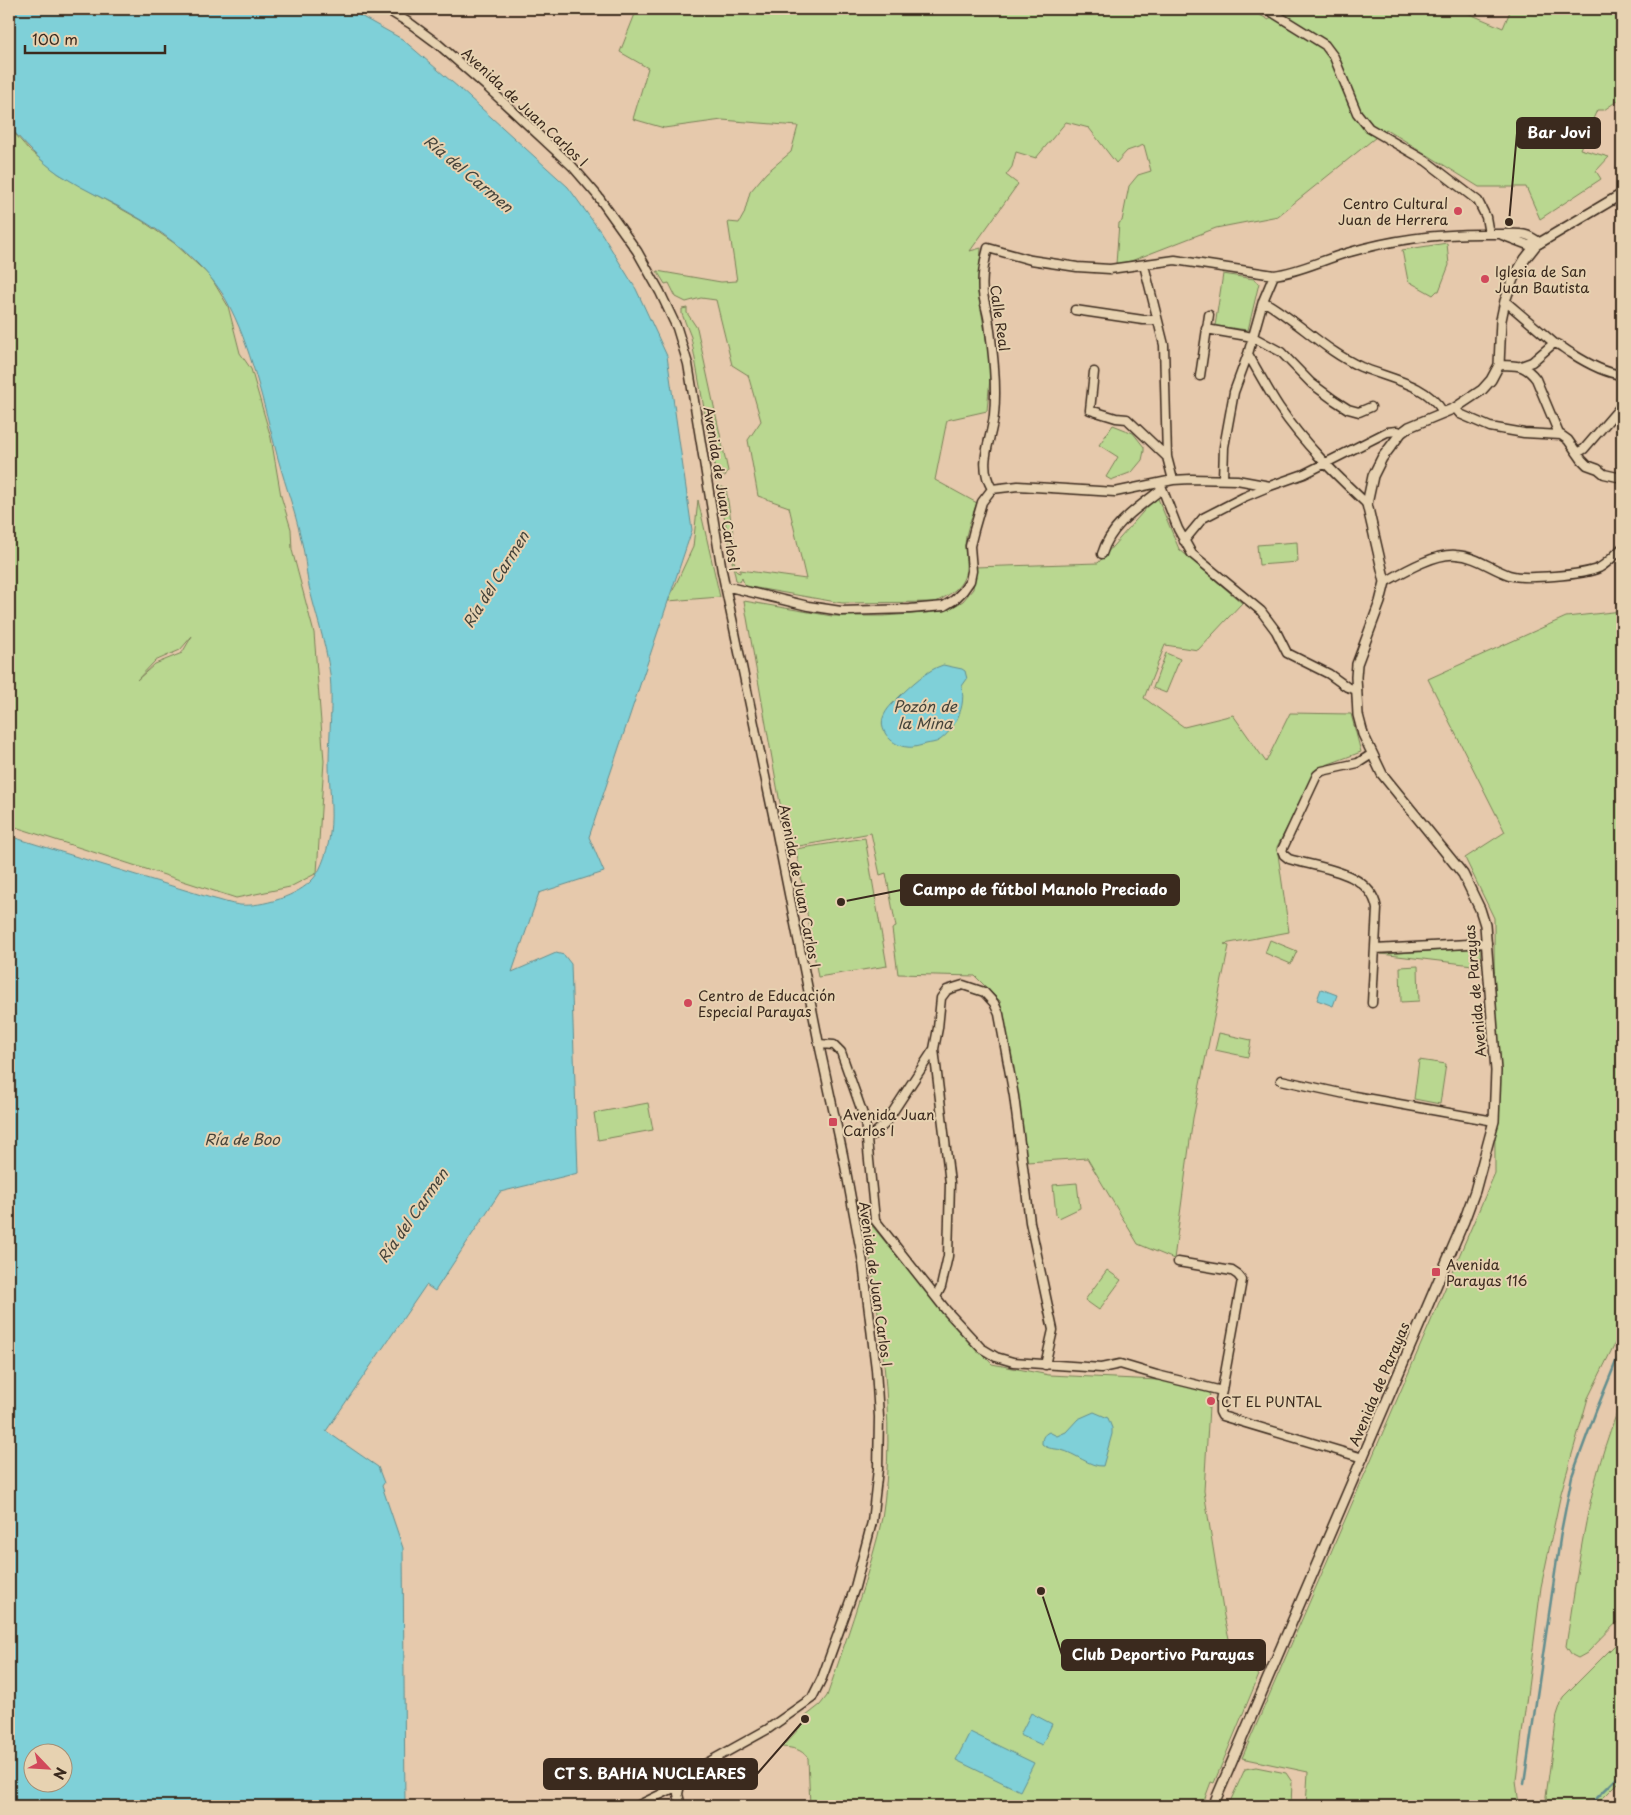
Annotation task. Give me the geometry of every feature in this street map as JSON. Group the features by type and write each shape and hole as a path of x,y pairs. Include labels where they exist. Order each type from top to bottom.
{"street":[{"name":"Avenida de Juan Carlos I","path":"386,9 411,24 438,44 572,166 597,194 637,251 656,283 677,328 688,364 725,586 843,1155 872,1323 879,1417 878,1469 872,1522 855,1587 822,1678 812,1698 768,1729 705,1764 686,1778 680,1785 637,1806"},
{"path":"1267,9 1325,45 1334,57 1362,121 1369,128 1426,161 1478,201 1484,212 1489,234"},
{"path":"1622,194 1538,244 1523,262 1513,279 1500,320 1499,365 1527,368 1536,379 1546,407 1559,434 1568,440 1587,465 1598,469 1604,474 1622,478"},
{"name":"Calle Real","path":"992,489 984,466 994,415 994,382 989,321 983,293 983,266 988,248 1031,260 1077,267 1110,269 1175,260 1274,275 1288,273 1342,254 1400,241 1448,234 1500,234 1514,232 1525,234 1538,244"},
{"name":"Calle Real","path":"1500,234 1528,245 1538,244"},
{"path":"1519,242 1522,248 1523,262"},
{"path":"1144,265 1164,345 1167,457 1172,480"},
{"path":"1223,480 1226,426 1234,392 1248,354 1263,301 1274,275"},
{"path":"1263,301 1282,312 1347,359 1432,397 1443,412"},
{"path":"1505,301 1554,343 1561,345 1570,353 1594,366 1622,375"},
{"path":"1075,310 1143,320 1157,320"},
{"path":"1200,376 1209,314"},
{"path":"1206,329 1252,337 1281,352 1311,383 1348,409 1359,412 1371,407"},
{"path":"1520,366 1532,362 1554,343"},
{"path":"1248,354 1279,408 1297,431 1324,464 1367,504"},
{"name":"Avenida de Parayas","path":"1213,1806 1464,1221 1475,1191 1494,1122 1496,1071 1485,925 1480,909 1463,874 1382,774 1363,734 1358,714 1356,677 1357,664 1380,602 1385,582 1367,504 1373,476 1382,458 1401,433 1409,427 1455,408 1482,390 1491,380 1499,365"},
{"path":"1094,372 1090,410 1116,418 1127,419 1167,457"},
{"path":"1577,453 1584,449 1622,405"},
{"path":"1455,408 1460,414 1490,427 1532,434 1559,434"},
{"path":"1184,541 1203,518 1244,496 1304,474 1387,432 1397,430 1401,433"},
{"path":"1102,554 1105,545 1116,528 1161,486 1172,480 1237,480 1270,486"},
{"path":"725,586 808,606 841,610 910,609 944,606 963,592 970,580 972,571 970,546 982,502 992,489 1018,486 1115,492 1161,486"},
{"path":"1161,486 1178,529 1192,554 1261,611 1276,631 1287,653 1329,674 1347,687 1357,690"},
{"path":"1385,582 1432,560 1453,554 1477,560 1502,572 1521,577 1556,575 1599,568 1622,548"},
{"path":"1372,754 1358,763 1322,771 1316,775 1282,850 1284,855 1290,859 1350,877 1366,887 1374,897 1377,909 1372,1003"},
{"path":"1375,950 1487,943"},
{"path":"936,1297 941,1287 948,1256 950,1183 934,1049 941,998 943,994 952,988 963,986 984,992 994,1004 998,1014 1014,1096 1030,1222 1053,1330 1045,1365"},
{"path":"819,1044 834,1045 841,1052 865,1120 875,1220 936,1297 981,1348 996,1358 1013,1362 1101,1368 1120,1364 1222,1391"},
{"path":"868,1139 885,1124 934,1049"},
{"path":"1281,1080 1354,1096 1494,1122"},
{"path":"1178,1262 1232,1271 1242,1280 1222,1391 1220,1412 1222,1416 1363,1458"},
{"path":"680,1785 678,1794 681,1806"}],"green space":[{"path":"637,9 1249,9 1269,20 1275,9 1458,9 1503,28 1511,9 1622,9 1622,102 1617,101 1604,110 1597,110 1580,149 1609,157 1596,171 1601,179 1540,219 1526,187 1479,187 1386,129 1278,216 1216,228 1131,261 1116,264 1119,223 1122,221 1129,186 1138,175 1151,171 1144,145 1127,151 1116,163 1089,128 1066,122 1036,158 1016,152 1012,167 1006,175 1018,184 970,251 981,248 978,292 991,367 987,411 947,420 935,480 977,503 969,523 965,545 966,565 963,580 956,589 936,602 842,603 745,586 742,578 740,582 736,580 732,561 734,561 737,572 740,573 740,570 806,579 789,507 758,496 748,440 761,421 748,375 732,365 716,300 701,298 686,302 676,297 669,283 665,284 657,271 721,282 737,281 728,222 739,223 744,214 750,192 766,173 791,152 798,126 722,120 664,128 633,119 648,68 620,52"},
{"path":"9,127 29,150 59,174 141,220 174,243 210,276 228,306 240,353 251,369 271,438 281,496 291,529 292,550 314,633 324,761 317,873 290,887 236,898 9,825","holes":["192,636 182,653 155,664 137,680 155,661 180,650"]},
{"path":"1447,243 1449,265 1439,291 1433,295 1408,281 1402,250"},
{"path":"1223,274 1254,279 1259,283 1248,330 1215,326"},
{"path":"687,308 687,313 697,328 728,471 725,476 716,474 691,337 682,314 682,309"},
{"path":"1113,425 1133,433 1144,447 1144,451 1142,460 1132,472 1111,480 1106,477 1118,457 1099,445"},
{"path":"718,485 726,489 735,546 734,551 731,551"},
{"path":"1157,496 1179,549 1242,603 1198,650 1165,645 1144,698 1184,727 1233,715 1266,762 1290,713 1351,714 1361,752 1318,768 1277,847 1289,932 1224,944 1229,946 1193,1118 1174,1259 1138,1244 1087,1158 1027,1162 1000,1001 975,976 898,974 892,929 896,927 886,873 880,875 871,833 788,848 744,601 832,616 883,616 948,610 963,601 973,589 975,567 1098,563"},
{"path":"698,500 720,597 668,601 693,547"},
{"path":"1297,542 1298,562 1259,565 1257,545"},
{"path":"1622,611 1622,1329 1588,1398 1561,1493 1541,1587 1516,1780 1519,1806 1306,1806 1308,1772 1242,1758 1495,1173 1494,918 1465,858 1505,832 1428,679 1566,617"},
{"path":"1166,653 1180,659 1166,693 1153,688"},
{"path":"865,838 887,966 818,977 796,849"},
{"path":"1270,940 1297,951 1291,964 1265,953"},
{"path":"1480,948 1481,966 1381,954"},
{"path":"1418,966 1419,1001 1401,1002 1400,967"},
{"path":"1219,1033 1251,1040 1248,1057 1215,1050"},
{"path":"1419,1060 1446,1064 1440,1104 1414,1099"},
{"path":"648,1103 653,1130 598,1140 594,1113"},
{"path":"1077,1183 1080,1208 1059,1218 1056,1215 1053,1185"},
{"path":"864,1216 951,1322 992,1364 1049,1375 1158,1380 1210,1390 1204,1491 1224,1616 1230,1643 1238,1658 1259,1675 1214,1783 1211,1782 1202,1806 810,1806 808,1758 797,1750 782,1747 808,1719 806,1716 820,1705 827,1696 875,1546 882,1518 886,1480 888,1442 884,1367"},
{"path":"1107,1270 1121,1280 1099,1310 1085,1300"},
{"path":"1622,1401 1622,1617 1587,1653 1578,1658 1572,1655 1566,1646 1580,1553 1601,1461"},
{"path":"1622,1638 1622,1779 1595,1806 1547,1806 1546,1796 1557,1715 1563,1697"},
{"path":"1256,1767 1286,1773 1292,1782 1291,1806 1228,1806 1245,1769"}],"water":[{"name":"Ría de Boo","path":"9,9 348,9 402,39 568,187 600,231 636,289 667,356 692,530 589,837 604,872 539,893 512,972 556,953 564,955 571,964 578,1173 500,1192 435,1291 426,1285 326,1431 378,1467 384,1483 382,1486 403,1548 405,1806 9,1806 9,836 211,898 233,904 249,905 269,902 289,895 298,891 313,879 322,864 328,844 331,816 329,763 331,696 328,662 308,582 296,518 253,366 231,309 222,293 206,272 175,243 132,214 59,174 26,145 9,126"},
{"name":"Pozón de la Mina","path":"943,665 962,669 965,671 967,679 962,686 962,705 955,723 937,742 912,747 902,746 892,741 885,733 882,723 890,706 919,678"},
{"path":"1321,989 1337,995 1333,1006 1317,1000"},
{"path":"1094,1412 1108,1418 1112,1428 1103,1466 1098,1466 1042,1444 1043,1437 1047,1433 1049,1432 1057,1436 1066,1432 1078,1419"},
{"path":"1031,1713 1052,1724 1042,1745 1020,1735"},
{"path":"970,1732 1034,1763 1020,1791 956,1760"}],"waterway":[{"path":"1524,1784 1561,1532 1572,1476 1622,1347"},
{"path":"1589,1806 1622,1773"},
{"path":"1613,1806 1622,1797"}],"place":[{"name":"Centro Cultural Juan de Herrera","path":"1458,211"},
{"name":"Bar Jovi","path":"1509,222"},
{"name":"Iglesia de San Juan Bautista","path":"1485,279"},
{"name":"Campo de fútbol Manolo Preciado","path":"841,902"},
{"name":"Centro de Educación Especial Parayas","path":"688,1003"},
{"name":"Avenida Juan Carlos I","path":"833,1122"},
{"name":"Avenida Parayas 116","path":"1436,1272"},
{"name":"CT EL PUNTAL","path":"1211,1401"},
{"name":"Club Deportivo Parayas","path":"1041,1591"},
{"name":"CT S. BAHIA NUCLEARES","path":"805,1719"}],"water label":[{"name":"Ría del Carmen","path":"469,173"},
{"name":"Ría del Carmen","path":"495,579"},
{"name":"Ría del Carmen","path":"412,1215"}]}
